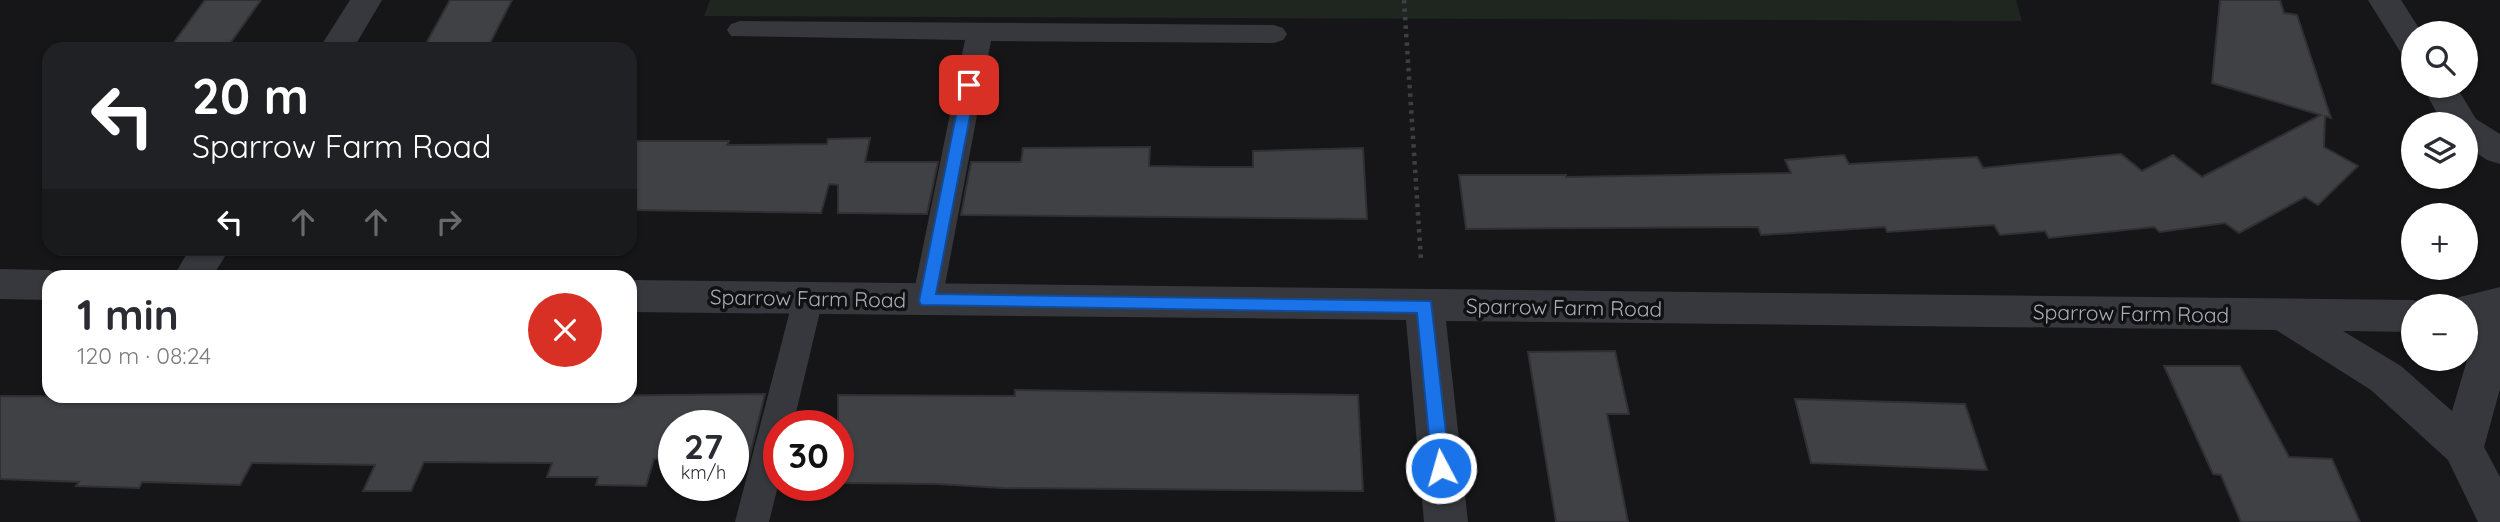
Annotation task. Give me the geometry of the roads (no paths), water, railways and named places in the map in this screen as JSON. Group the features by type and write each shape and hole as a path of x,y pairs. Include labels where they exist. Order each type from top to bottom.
{"street":[{"path":"339,42 366,0"},
{"path":"2384,0 2401,26"},
{"path":"2478,137 2500,151"},
{"path":"0,284 42,285"},
{"name":"Sparrow Farm Road","path":"637,296 2401,316"},
{"path":"2478,308 2500,303"},
{"path":"1425,306 1446,522"},
{"path":"2285,316 2386,378 2463,447 2500,522"},
{"path":"2463,447 2500,316"}],"lane":[{"path":"740,30 1274,34"},
{"path":"927,301 980,31"},
{"path":"752,522 807,299"}]}
